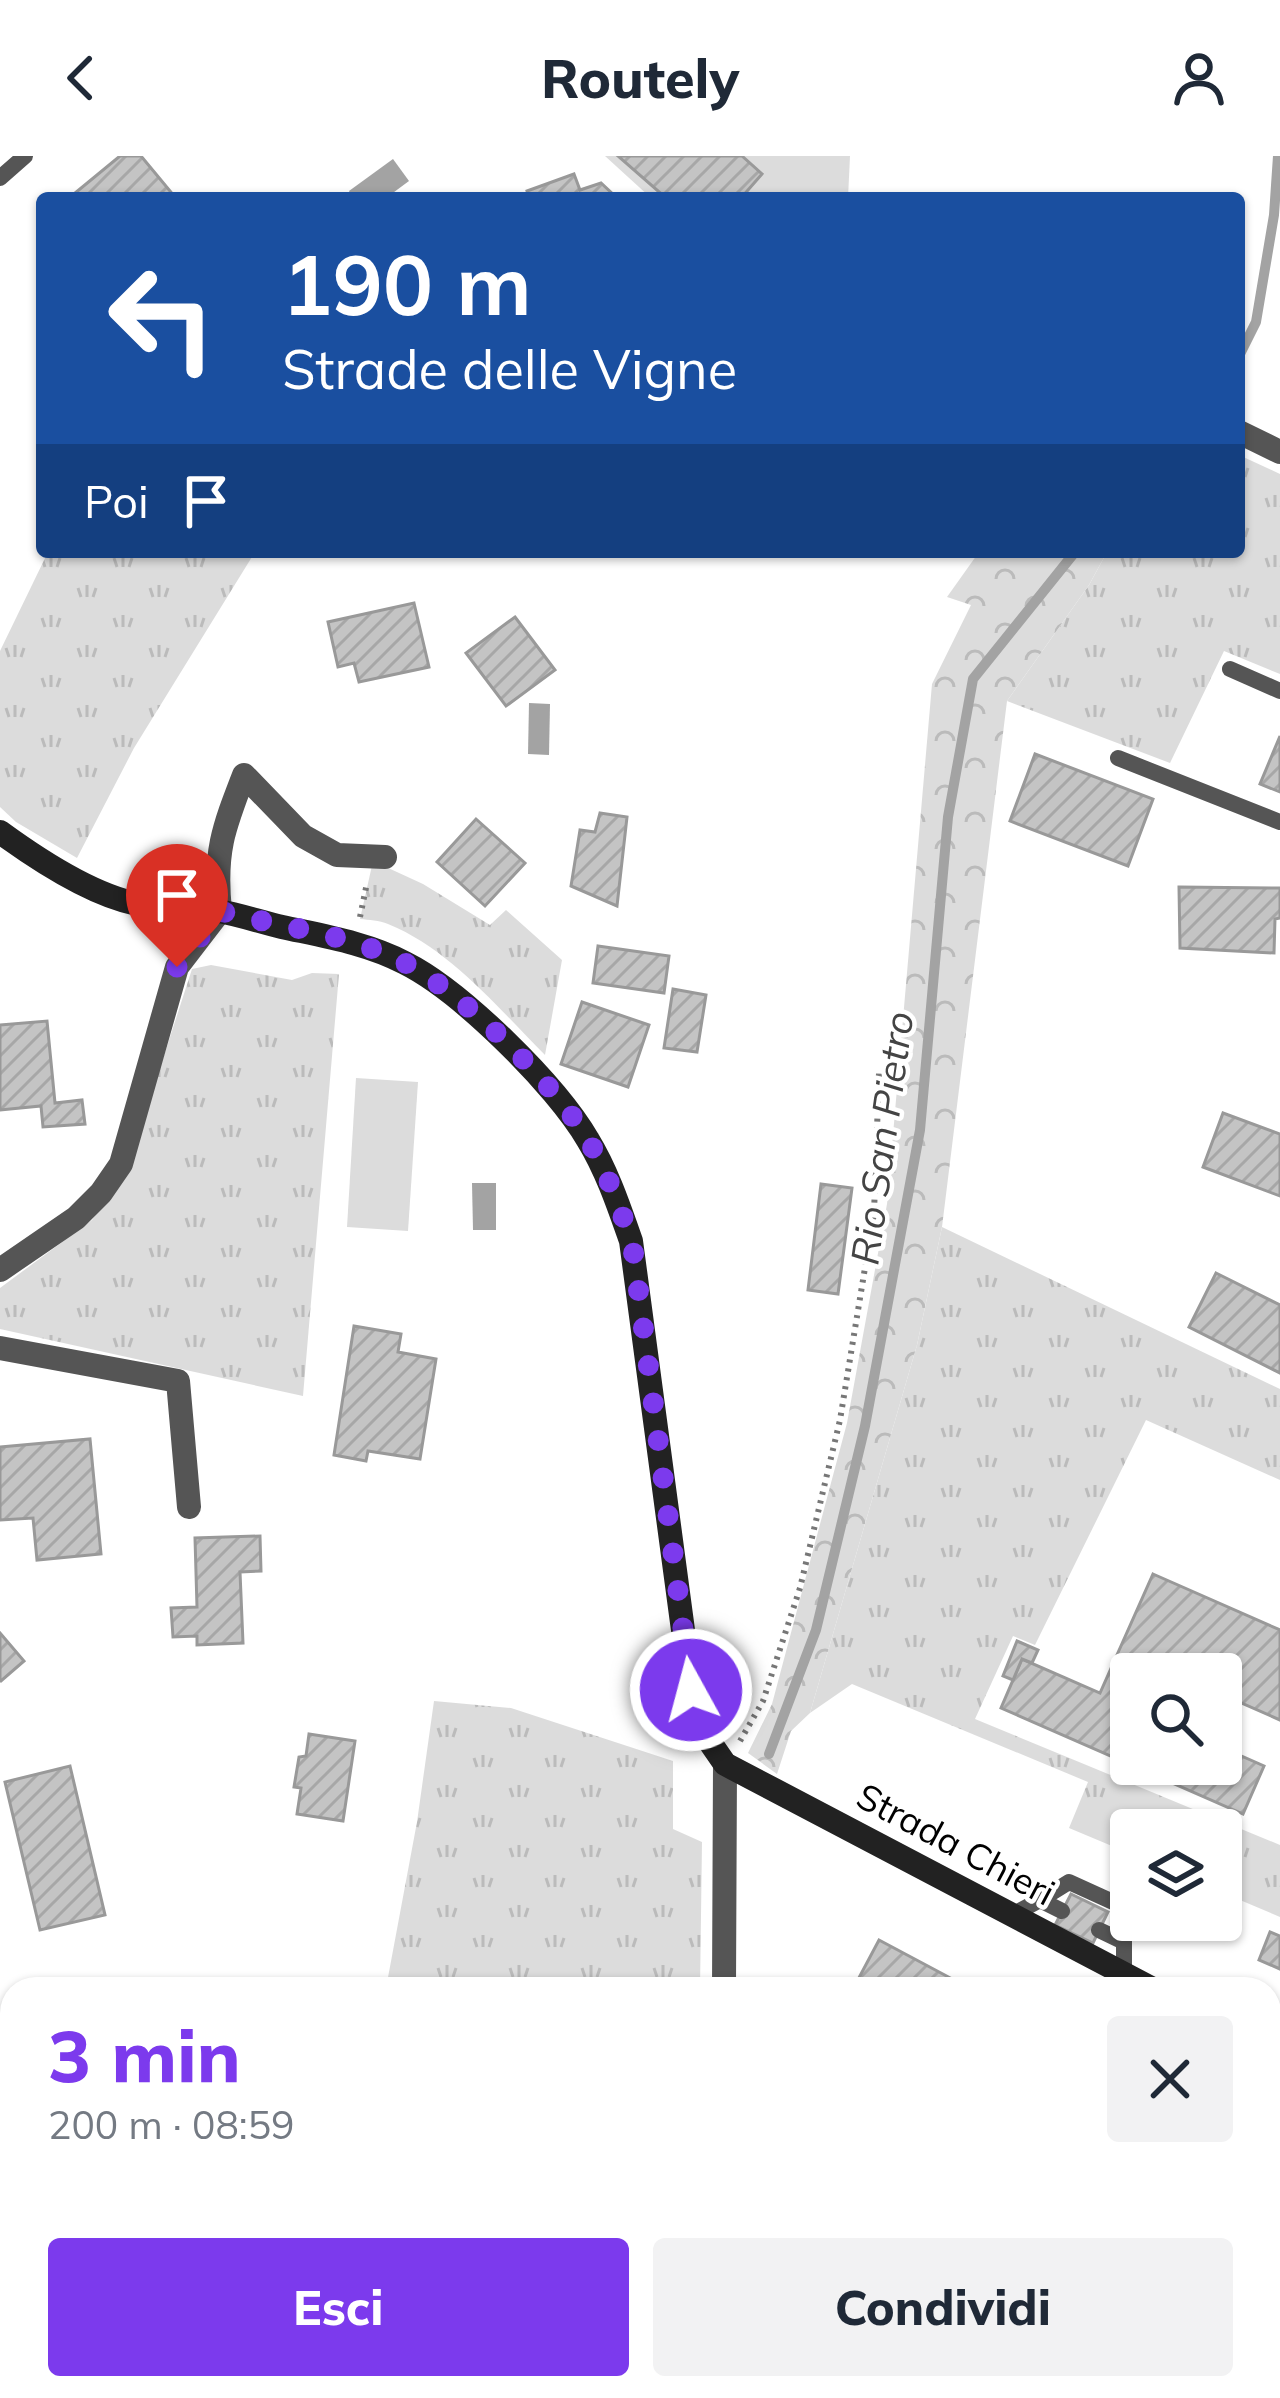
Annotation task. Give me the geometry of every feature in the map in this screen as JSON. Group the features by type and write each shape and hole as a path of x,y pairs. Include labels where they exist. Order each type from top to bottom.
{"main road":[{"path":"0,832 63,873 134,904 220,911 359,945 406,963 505,1041 588,1139 632,1241 691,1690 705,1735 725,1764"},
{"name":"Strada Chieri","path":"725,1764 1130,1977"}],"street":[{"path":"1245,435 1280,452"},
{"path":"0,1270 76,1218 121,1164 177,967 220,911 216,876 222,833 244,775 303,836 337,855 385,856"},
{"path":"0,1348 178,1381 189,1507"},
{"path":"724,1977 725,1764"}],"lane":[{"path":"0,178 25,156"},
{"path":"1230,669 1280,691"},
{"path":"1118,758 1280,822"},
{"path":"1012,1915 1070,1882 1124,1907 1124,1974"},
{"path":"1040,1900 1062,1911"},
{"path":"1100,1930 1124,1942"}],"path":[{"path":"725,1764 763,1701 800,1588 841,1420 874,1213 878,1073"}],"green space":[{"path":"605,156 850,156 848,192 644,192"},
{"path":"1245,458 1280,474 1280,674 1224,651 1170,763 1007,701 1104,558 1245,558"},
{"path":"45,558 251,558 134,748 77,858 16,822 0,807 0,651"},
{"path":"975,558 1104,558 1007,701 942,1227 917,1345 810,1713 791,1731 777,1774 748,1753 772,1704 847,1423 887,1204 932,684 971,605 947,597"},
{"path":"373,861 423,884 490,925 506,910 562,960 545,1055 432,949 388,924 360,919"},
{"path":"211,965 292,980 312,973 339,974 303,1396 0,1329 0,1288 92,1220 127,1170 192,969"},
{"path":"356,1078 418,1082 408,1231 347,1227"},
{"path":"942,1227 1280,1389 1280,1480 1146,1420 1035,1645 1013,1636 975,1719 1110,1775 1110,1785 1135,1785 1193,1809 1110,1809 1110,1845 1069,1828 1088,1782 852,1684 810,1713 917,1345"},
{"path":"434,1701 511,1708 673,1761 673,1829 702,1842 700,1977 388,1977"},
{"path":"1242,1829 1280,1845 1280,1917 1242,1901"}],"shaded area":[{"path":"393,159 409,181 394,192 349,191"},
{"path":"529,703 550,704 549,755 528,754"},
{"path":"472,1183 496,1183 496,1230 473,1230"}],"building":[{"path":"120,156 141,156 171,192 76,192"},
{"path":"618,156 742,156 762,174 746,192 659,192"},
{"path":"574,174 580,190 601,183 611,192 527,192"},
{"path":"414,603 429,667 359,682 354,663 338,667 328,622"},
{"path":"515,617 555,670 506,706 466,653"},
{"path":"1280,736 1280,792 1260,784"},
{"path":"1035,754 1153,799 1128,866 1010,821"},
{"path":"600,813 627,817 617,906 571,886 580,830 595,832"},
{"path":"476,819 525,863 485,906 437,862"},
{"path":"1179,887 1280,888 1274,953 1180,948"},
{"path":"598,946 669,956 664,993 593,983"},
{"path":"673,989 706,995 697,1052 664,1048"},
{"path":"582,1002 649,1025 628,1087 561,1064"},
{"path":"47,1021 55,1103 82,1100 85,1124 43,1127 41,1106 0,1110 0,1025"},
{"path":"1223,1113 1280,1134 1280,1196 1203,1167"},
{"path":"821,1184 852,1188 838,1294 808,1290"},
{"path":"1216,1273 1280,1305 1280,1373 1189,1327"},
{"path":"354,1326 401,1334 398,1352 436,1359 420,1459 368,1451 366,1461 334,1455"},
{"path":"90,1439 101,1554 37,1560 33,1518 0,1520 0,1447"},
{"path":"260,1536 261,1571 240,1572 243,1643 197,1645 197,1636 173,1637 171,1608 197,1607 195,1538"},
{"path":"1153,1574 1280,1630 1280,1720 1242,1703 1242,1653 1118,1653"},
{"path":"0,1633 24,1661 1,1681 0,1680"},
{"path":"1017,1641 1038,1650 1032,1663 1022,1659 1013,1680 1003,1676"},
{"path":"1022,1659 1100,1693 1110,1671 1110,1756 1001,1708"},
{"path":"309,1734 355,1741 343,1821 297,1814 301,1788 294,1787"},
{"path":"1242,1756 1264,1766 1243,1814 1242,1809 1177,1785 1242,1785"},
{"path":"70,1766 105,1915 40,1930 5,1782"},
{"path":"1071,1894 1108,1912 1093,1943 1055,1925"},
{"path":"1270,1932 1280,1936 1280,1969 1259,1960"},
{"path":"879,1940 948,1977 859,1977"}],"waterway":[{"name":"Rio San Pietro","path":"1245,344 1256,322 1274,215 1278,156"},
{"name":"Rio San Pietro","path":"769,1754 816,1630 865,1426 920,1130 948,817 973,679 1070,558"}],"route":[{"path":"177,967 220,911 359,945 406,963 505,1041 588,1139 632,1241 691,1690"}]}
